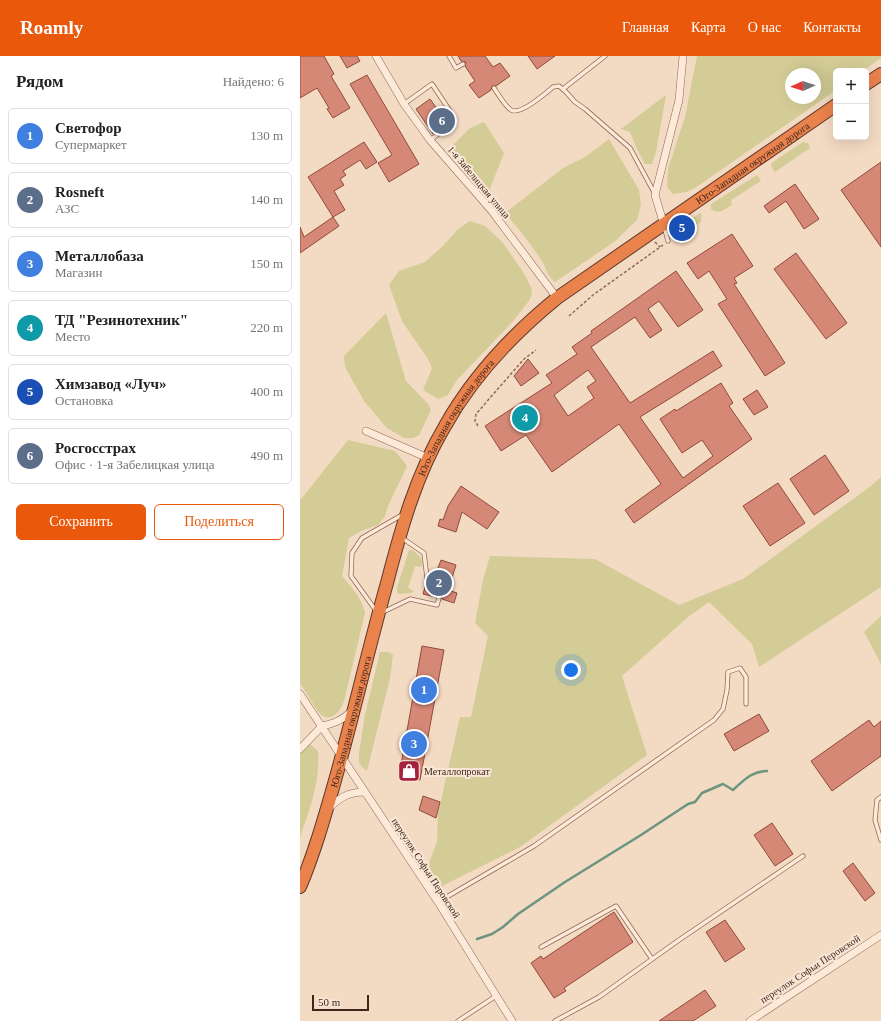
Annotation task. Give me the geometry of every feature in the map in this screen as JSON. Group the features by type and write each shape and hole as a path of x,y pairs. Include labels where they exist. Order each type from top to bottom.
{"highway":[{"path":"869,82 881,74"},
{"name":"Юго-Западная окружная дорога","path":"300,887 315,847 342,756 378,614 407,512 428,458 444,426 464,395 482,372 523,327 557,298 833,107"}],"street":[{"path":"664,225 655,195 679,100 683,56"},
{"name":"1-я Забелицкая улица","path":"379,57 404,104 430,140 491,210 557,298"},
{"path":"366,431 428,458"},
{"name":"переулок Софьи Перовской","path":"300,694 438,902 512,1021"},
{"path":"300,749 322,726 335,724 344,718 354,708"},
{"path":"326,812 336,801 356,792 364,792"},
{"name":"переулок Софьи Перовской","path":"750,1021 881,935"}],"lane":[{"path":"449,56 456,68 463,64"},
{"path":"563,89 604,56"},
{"path":"404,104 432,84 450,111 450,126 430,140"},
{"path":"494,88 511,110 516,112 523,110 553,87 559,86 575,102 585,108 630,148 655,195"},
{"path":"664,225 668,241"},
{"path":"407,512 362,538 352,553 351,576 378,614 410,599 438,605 439,598"},
{"path":"399,536 424,553 427,578 443,586 442,588"},
{"path":"438,902 534,846 714,720 723,709 727,690 728,672 740,668 746,677 746,704"},
{"path":"881,797 877,800 875,820 881,840"},
{"path":"555,1021 598,998 776,873 803,856"},
{"path":"541,947 616,906 652,959"},
{"path":"458,1021 496,996"}],"path":[{"path":"652,240 660,247"},
{"path":"570,316 593,295 668,241"},
{"path":"478,426 475,421 476,414 524,359 536,350"}],"shaded area":[{"path":"697,56 881,56 881,58 867,68 833,68 833,92 821,100 821,68 785,68 785,104 816,104 695,188 686,192 673,194 667,187 668,169 685,117"},
{"path":"666,95 656,152 652,164 645,164 630,132 621,129"},
{"path":"484,122 504,153 489,191 480,191 449,149 470,128"},
{"path":"609,139 639,190 641,205 637,220 614,242 555,282 548,274 542,261 520,230 505,213 563,168 585,157"},
{"path":"803,142 808,143 810,148 775,172 771,164"},
{"path":"757,175 761,181 731,200 732,205 719,211 714,211 711,209 711,204"},
{"path":"700,213 702,215 701,222 678,236 674,236 671,232"},
{"path":"470,221 485,226 503,243 523,272 531,287 532,294 529,301 513,321 457,380 448,395 438,399 423,390 432,368 428,359 402,321 389,285 399,271 425,262 443,246 458,229"},
{"path":"386,313 406,381 428,404 431,410 419,435 413,438 404,438 387,428 364,401 345,367 344,356"},
{"path":"348,440 395,451 407,466 388,506 385,516 378,525 361,531 349,538 342,576 359,598 365,613 344,701 337,713 331,717 327,717 319,713 300,683 300,499"},
{"path":"881,477 881,587 759,667 752,644 709,602 688,617 622,676 647,755 520,847 436,889 427,868 437,842 438,814 460,717 471,717 488,636 475,623 483,580 490,556 595,559 679,605 743,579 871,486"},
{"path":"409,550 412,550 420,557 422,567 415,566 408,588 414,591 411,593 399,594 397,592 397,588"},
{"path":"881,616 881,664 864,632"},
{"path":"380,652 388,652 393,655 390,678 367,771 359,762 359,753 365,715"},
{"path":"309,743 318,751 316,785 300,837 300,751"}],"building":[{"path":"300,56 324,56 334,74 331,76 350,108 333,118 317,88 300,98"},
{"path":"340,56 357,56 360,61 347,68"},
{"path":"458,56 485,56 493,67 500,63 510,76 496,86 492,86 491,90 479,98 469,85 475,81 465,66 466,62 461,61"},
{"path":"528,56 555,56 537,69"},
{"path":"367,75 419,164 389,182 378,163 392,155 350,84"},
{"path":"430,99 447,123 433,134 416,109"},
{"path":"364,142 377,162 366,169 360,160 343,171 346,175 340,179 344,185 334,191 345,210 333,217 308,177"},
{"path":"881,162 881,247 841,190"},
{"path":"795,184 819,219 804,229 786,201 769,213 764,206"},
{"path":"333,217 339,226 300,253 300,227 304,237"},
{"path":"732,234 753,266 734,278 737,283 734,284 785,363 765,376 718,304 727,299 709,271 698,279 687,263"},
{"path":"796,253 847,323 826,339 774,269"},
{"path":"676,271 703,310 678,327 659,301 648,309 662,330 650,338 635,317 591,347 630,403 713,351 722,366 640,417 683,478 713,456 702,440 682,453 660,419 675,409 676,411 721,383 733,403 729,406 752,439 634,523 625,510 661,484 619,424 552,472 526,435 501,451 485,426 552,383 546,375 577,354 572,347 592,333 591,331","holes":["588,370 596,381 587,387 594,398 568,416 554,395"]},
{"path":"528,359 539,373 521,386 514,376"},
{"path":"757,390 768,407 754,415 743,399"},
{"path":"825,455 849,491 814,515 790,479"},
{"path":"778,483 805,523 770,546 743,506"},
{"path":"461,486 499,512 487,529 462,512 456,532 438,526 440,519 443,520 448,506"},
{"path":"441,560 456,565 452,578 436,573"},
{"path":"426,584 439,588 441,591 445,589 457,593 454,603 442,599 440,595 436,597 423,594"},
{"path":"422,646 444,650 420,780 399,776"},
{"path":"759,714 769,731 734,751 724,734"},
{"path":"869,720 874,727 881,721 881,756 832,791 811,761"},
{"path":"423,796 440,802 436,818 419,810"},
{"path":"772,823 793,854 775,866 754,835"},
{"path":"853,863 875,893 865,901 843,871"},
{"path":"614,912 633,942 564,988 566,991 554,998 531,963 541,956 543,959"},
{"path":"725,920 745,949 725,962 706,932"},
{"path":"705,990 716,1006 693,1021 659,1021"}],"waterway":[{"path":"477,939 492,934 503,927 518,914 565,882 688,804 695,802 702,793 723,784 733,790 753,774 767,771"}],"place":[{"name":"Росгосстрах","path":"442,121"},
{"name":"Химзавод «Луч»","path":"682,228"},
{"name":"ТД \"Резинотехник\"","path":"525,418"},
{"name":"Rosneft","path":"439,583"},
{"name":"Светофор","path":"424,690"},
{"name":"Металлобаза","path":"414,744"},
{"name":"Металлопрокат","path":"409,771"}]}
